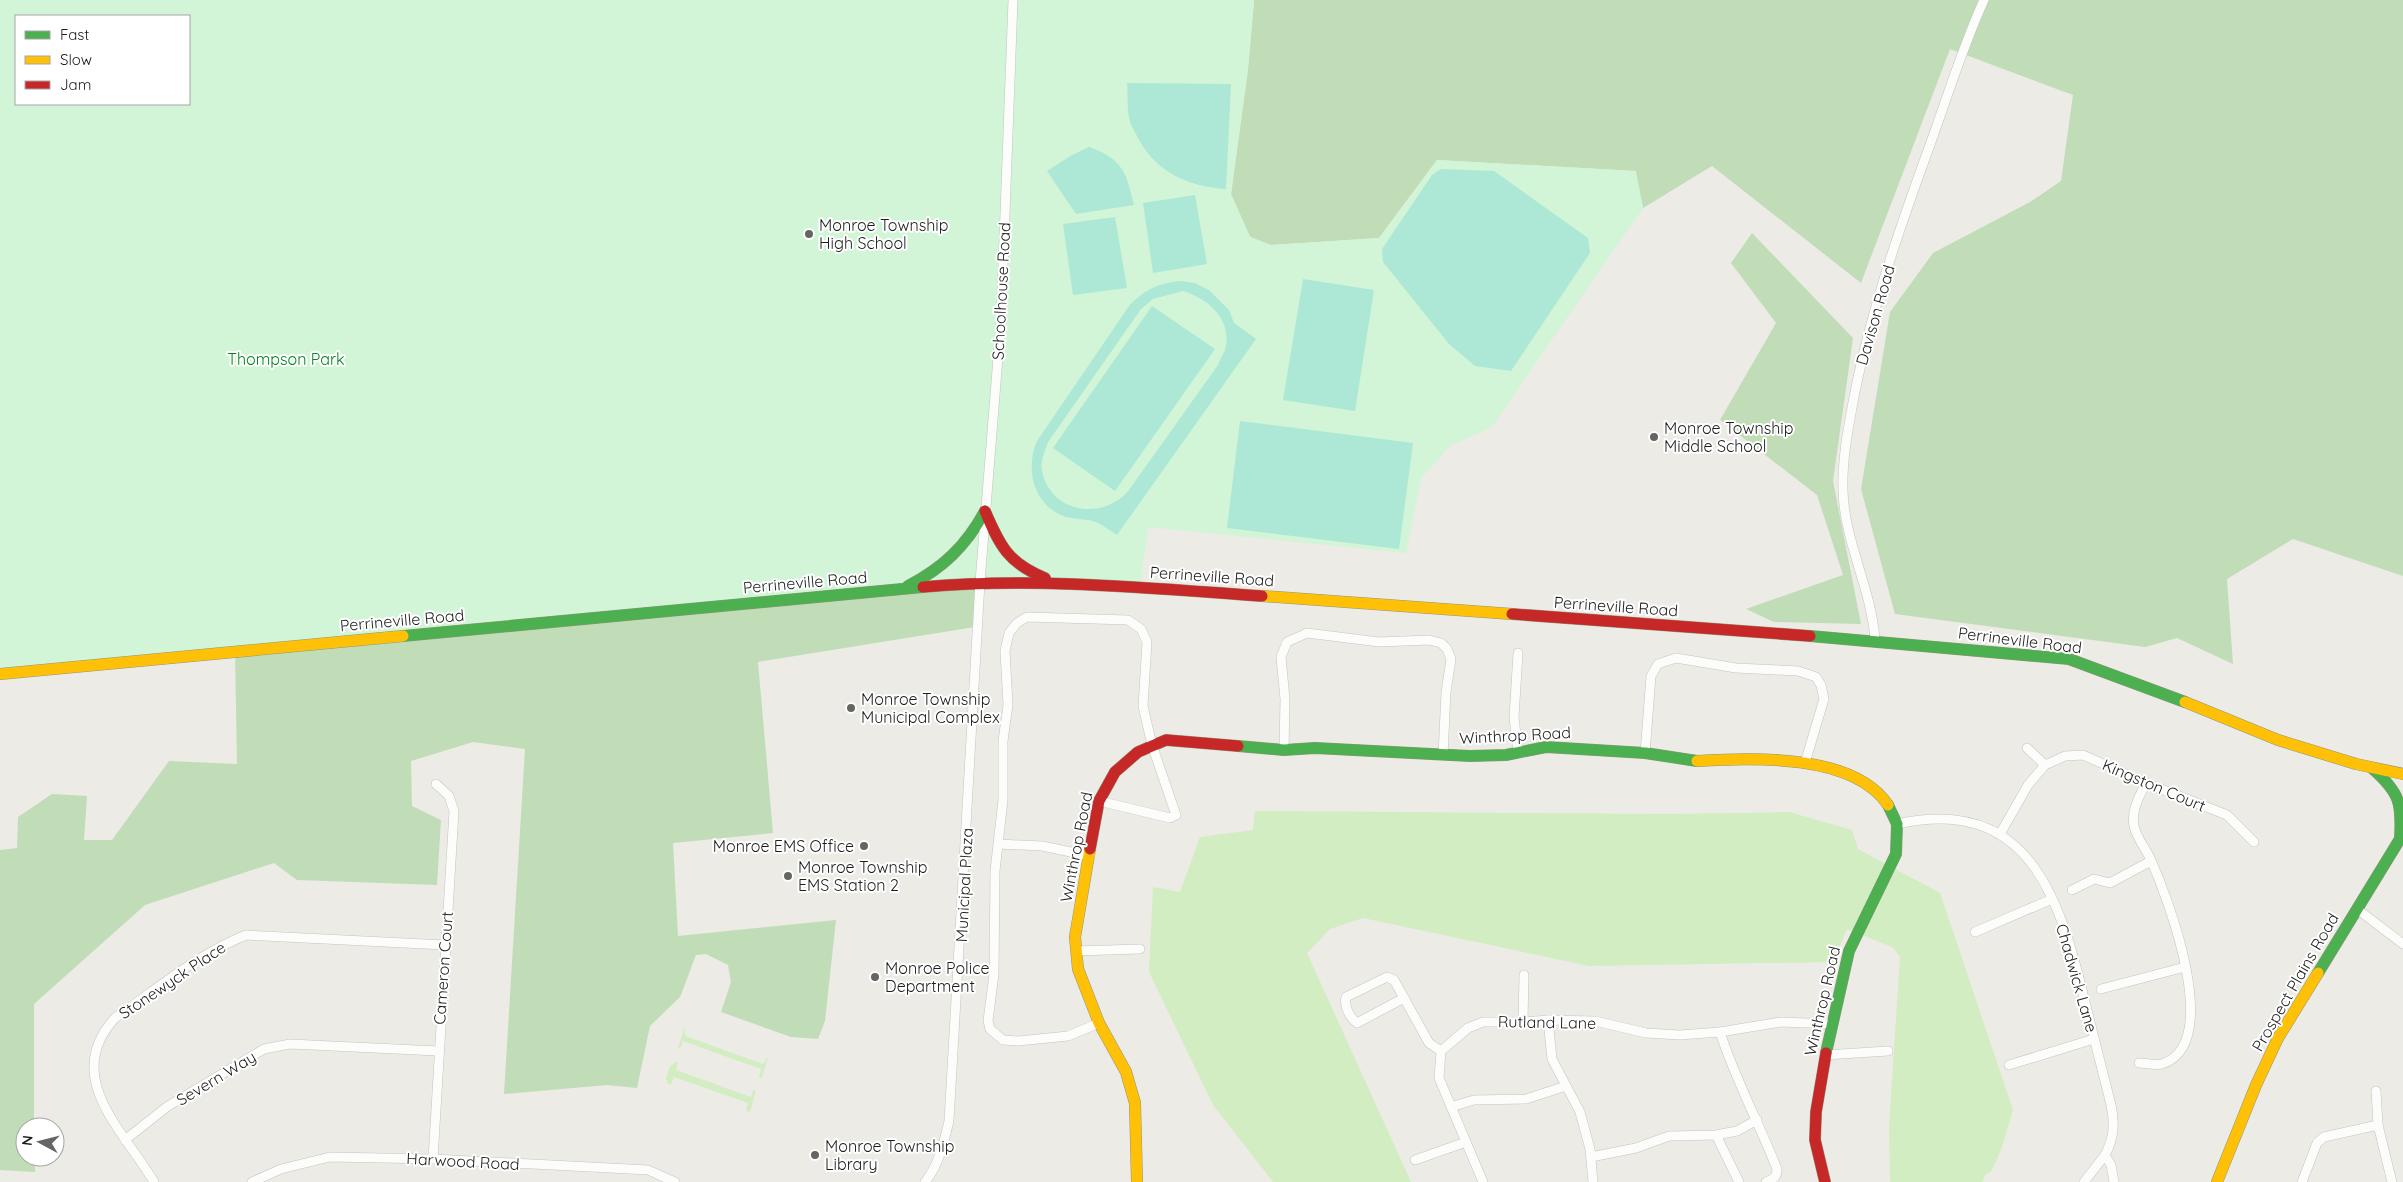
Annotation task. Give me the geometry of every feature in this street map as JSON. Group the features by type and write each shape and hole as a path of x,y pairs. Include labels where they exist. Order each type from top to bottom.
{"street":[{"name":"Schoolhouse Road","path":"980,582 1000,320 1013,0"},
{"name":"Davison Road","path":"1875,641 1874,624 1863,578 1847,525 1843,490 1848,430 1866,337 1915,187 1984,0"},
{"path":"985,510 1000,547 1012,561 1030,573 1056,582"},
{"path":"900,590 924,578 952,559 965,546 985,510"},
{"name":"Perrineville Road","path":"0,674 980,582 1056,582 1875,641 2069,660 2106,670 2278,740 2373,768 2403,774"},
{"name":"Municipal Plaza","path":"925,1182 942,1148 950,1121 980,582"},
{"path":"1099,801 1174,818 1176,815 1152,745 1143,706 1148,642 1141,629 1128,620 1027,618 1017,623 1009,633 1005,651 1008,705 1003,741 1003,800 995,871 994,974 988,1021 990,1029 1003,1040 1018,1041 1068,1036 1099,1023"},
{"path":"1284,750 1282,657 1288,642 1306,633 1379,642 1429,640 1441,644 1447,649 1451,659 1446,692 1443,755"},
{"path":"1518,653 1514,717 1518,753"},
{"path":"1645,754 1651,676 1658,664 1676,658 1736,668 1798,670 1816,678 1821,685 1824,699 1805,764"},
{"name":"Winthrop Road","path":"1137,1182 1135,1103 1126,1072 1099,1023 1078,969 1075,937 1099,801 1115,772 1138,752 1166,740 1284,750 1315,748 1443,755 1497,755 1546,748 1645,754 1696,761 1741,759 1788,760 1855,776 1875,788 1888,804 1897,824 1896,854 1849,951 1832,1024 1816,1112 1815,1140 1825,1182"},
{"path":"2027,748 2045,765"},
{"name":"Kingston Court","path":"2000,834 2028,786 2045,765 2065,756 2083,755 2146,783 2227,815 2254,842"},
{"path":"2373,768 2396,790 2401,800 2402,837"},
{"path":"2140,1063 2162,1064 2177,1055 2187,1038 2192,998 2171,915 2151,861 2134,826 2134,805 2146,783"},
{"name":"Cameron Court","path":"433,1159 444,945 454,810 449,796 436,784"},
{"name":"Chadwick Lane","path":"1897,824 1922,818 1949,818 1975,824 2000,834 2025,855 2039,874 2052,898 2070,940 2114,1121 2112,1142 2105,1155 2084,1182"},
{"name":"Prospect Plains Road","path":"2218,1182 2256,1085 2278,1038 2402,837"},
{"path":"999,844 1042,846 1090,856"},
{"path":"2072,890 2094,879 2110,883 2151,861"},
{"path":"1975,932 2052,898"},
{"path":"2357,909 2403,944"},
{"name":"Stonewyck Place","path":"154,1182 100,1100 93,1068 97,1047 105,1028 115,1018 206,955 246,935 444,945"},
{"path":"1076,951 1140,949"},
{"path":"2101,989 2185,967"},
{"path":"1524,975 1524,1022"},
{"path":"1404,998 1357,1023 1353,1020 1344,1004 1346,997 1387,977 1394,980 1404,998 1429,1043 1441,1051 1439,1078 1483,1182"},
{"path":"1548,1020 1550,1050 1556,1070 1580,1112 1591,1157 1593,1182"},
{"name":"Rutland Lane","path":"1441,1051 1468,1028 1484,1022 1595,1021 1646,1033 1680,1035 1720,1032 1782,1022 1832,1024"},
{"path":"1720,1032 1730,1061 1758,1120 1777,1169 1774,1179 1766,1182"},
{"path":"2009,1065 2094,1038"},
{"name":"Severn Way","path":"125,1140 168,1106 264,1049 290,1044 438,1051"},
{"path":"1826,1055 1888,1051"},
{"path":"1451,1107 1474,1100 1526,1099 1566,1086"},
{"path":"2376,1091 2378,1125 2392,1182"},
{"path":"1591,1157 1636,1148 1669,1136 1737,1131 1758,1120"},
{"path":"2302,1182 2318,1143 2324,1137 2378,1125"},
{"path":"1716,1134 1739,1182"},
{"path":"1415,1160 1466,1142"},
{"path":"2105,1155 2111,1165 2114,1182"},
{"name":"Harwood Road","path":"252,1182 281,1169 330,1157 433,1159 648,1170 675,1182"}],"green space":[{"name":"Thompson Park","path":"0,0 1254,0 1248,69 1231,194 1250,237 1271,245 1379,238 1437,160 1636,171 1643,208 1491,428 1451,445 1421,478 1406,553 1148,527 1140,585 983,581 0,674"},
{"path":"1254,0 2403,0 2403,576 2293,539 2227,579 2233,664 2177,638 2145,647 1895,614 1861,489 1890,312 1933,253 2030,202 2061,181 2073,95 1950,49 1861,283 1712,166 1643,208 1635,171 1437,160 1379,238 1271,245 1250,237 1231,194 1248,69"},
{"path":"1127,83 1231,84 1226,189 1212,188 1186,181 1163,168 1153,159 1144,148 1130,122"},
{"path":"1089,147 1109,156 1121,168 1134,205 1076,214 1047,171"},
{"path":"1441,169 1494,171 1588,238 1590,253 1511,371 1475,366 1449,344 1383,262 1382,249 1432,175"},
{"path":"1195,195 1207,264 1153,273 1143,203"},
{"path":"1115,217 1127,288 1073,295 1063,224"},
{"path":"1752,233 1853,338 1833,481 1861,624 1774,622 1746,609 1843,575 1817,495 1720,420 1776,323 1731,263"},
{"path":"1303,279 1374,290 1355,411 1283,400"},
{"path":"1173,282 1195,283 1209,290 1229,310 1234,323 1256,339 1117,535 1094,521 1063,516 1045,503 1038,494 1034,484 1032,473 1033,451 1037,441 1129,306 1152,288","holes":["1183,291 1192,294 1215,310 1225,326 1226,346 1218,365 1129,490 1118,500 1106,506 1092,509 1079,508 1067,504 1056,496 1047,485 1042,471 1042,460 1048,442 1141,309 1153,299"]},
{"path":"1152,306 1215,349 1115,491 1053,448"},
{"path":"1240,421 1413,443 1399,549 1227,528"},
{"path":"983,581 981,626 758,662 773,833 673,843 678,936 836,920 825,1021 818,1039 791,1037 721,1012 731,982 728,965 706,954 696,955 680,997 650,1026 637,1088 607,1085 504,1094 525,749 473,742 411,761 412,806 441,820 437,885 297,880 274,863 145,905 34,1004 34,1117 15,1117 15,1167 35,1167 35,1172 0,1170 0,850 17,848 18,817 52,794 87,796 84,840 112,840 169,761 237,764 235,652"},
{"path":"1255,811 1672,814 1789,812 1852,830 1858,849 1940,893 2013,1110 2001,1150 1991,1172 1986,1174 1982,1182 1890,1182 1889,1127 1900,957 1892,947 1847,929 1833,962 1589,966 1363,918 1330,929 1307,953 1411,1182 1273,1182 1213,1105 1149,972 1153,887 1180,892 1200,837 1253,830"},
{"path":"685,1027 685,1036 763,1064 768,1057 762,1078 759,1077 761,1069 683,1041 680,1048 678,1048"},
{"path":"678,1061 676,1070 751,1097 753,1090 756,1090 750,1112 746,1111 748,1103 674,1077 671,1085 668,1084 666,1078 670,1066"}],"traffic: fast":[{"path":"908,586 943,564 970,535 985,511"},
{"path":"403,636 923,587"},
{"path":"1810,636 2069,659 2185,702"},
{"path":"1238,746 1284,750 1315,748 1470,756 1506,755 1546,747 1645,753 1697,761"},
{"path":"2373,769 2389,785 2397,799 2400,816 2400,839"},
{"path":"1826,1053 1849,951 1896,854 1897,824 1888,805"},
{"path":"2318,973 2403,834"}],"traffic: slow":[{"path":"1262,596 1512,614"},
{"path":"0,674 403,636"},
{"path":"2185,702 2278,740 2356,764 2403,774"},
{"path":"1697,761 1773,760 1827,767 1851,776 1872,788 1888,805"},
{"path":"1090,849 1075,937 1078,969 1099,1023 1126,1072 1135,1103 1137,1182"},
{"path":"2217,1182 2256,1085 2278,1038 2318,973"}],"traffic: jam":[{"path":"985,511 1001,544 1007,552 1022,566 1045,578"},
{"path":"923,587 966,584 1050,583 1262,596"},
{"path":"1512,614 1810,636"},
{"path":"1090,849 1099,801 1115,772 1138,752 1166,740 1238,746"},
{"path":"1825,1182 1815,1140 1816,1112 1826,1053"}],"place":[{"name":"Monroe Township High School","path":"809,234"},
{"name":"Monroe Township Middle School","path":"1654,437"},
{"name":"Monroe Township Municipal Complex","path":"851,708"},
{"name":"Monroe EMS Office","path":"864,846"},
{"name":"Monroe Township EMS Station 2","path":"788,876"},
{"name":"Monroe Police Department","path":"875,977"},
{"name":"Monroe Township Library","path":"815,1155"}]}
